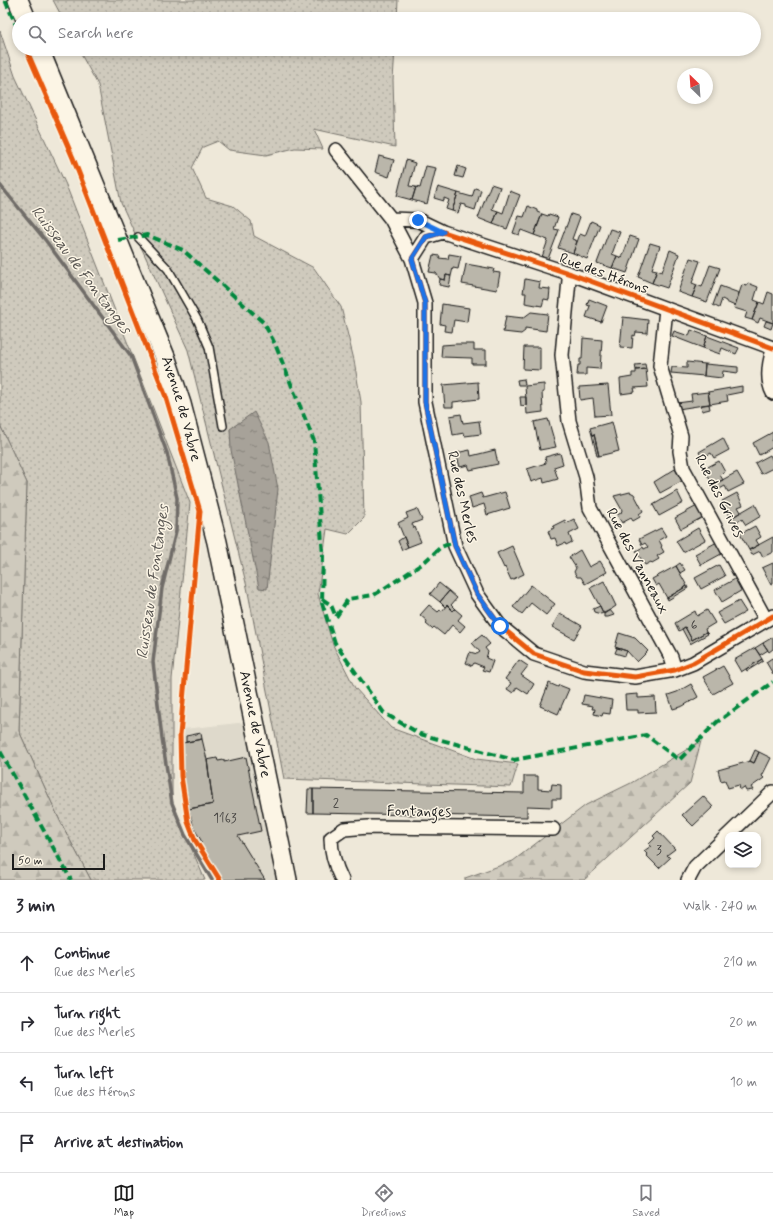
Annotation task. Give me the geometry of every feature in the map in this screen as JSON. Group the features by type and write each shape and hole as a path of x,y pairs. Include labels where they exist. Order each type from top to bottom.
{"main road":[{"path":"18,0 23,12"},
{"name":"Avenue de Vabre","path":"42,56 163,352 181,404 217,542 287,880"}],"street":[{"path":"336,150 391,219 412,259 426,237 443,232"},
{"name":"Rue des Hérons","path":"391,219 418,220 443,232 571,274 773,349"},
{"name":"Rue des Merles","path":"412,259 425,303 425,402 455,546 477,594 500,626 534,654 584,671 635,677 675,670 693,663 770,618"},
{"name":"Rue des Vanneaux","path":"571,274 569,280 562,354 569,421 586,477 590,508 671,657 675,670"},
{"name":"Rue des Grives","path":"666,309 660,366 682,436 680,451 683,468 770,618"},
{"path":"773,349 769,369 773,393"},
{"path":"688,880 695,867 773,792"},
{"name":"Fontanges","path":"342,880 334,864 331,849 331,838 344,830 368,827 553,829"}],"lane":[{"path":"138,237 168,269 198,321 209,347 223,426"}],"shaded area":[{"path":"247,722 279,880 223,880 190,820 183,767 184,729"}],"green space":[{"path":"53,0 398,0 397,12 59,12"},
{"path":"0,31 15,76 66,185 190,503 172,679 172,803 205,880 91,880 60,821 19,731 27,483 0,425"},
{"path":"82,56 395,56 393,80 395,147 314,129 323,149 295,148 266,155 229,150 218,141 203,147 192,168 206,198 233,206 251,221 254,236 314,268 341,307 354,360 361,402 364,518 348,534 327,529 318,594 333,645 355,688 391,728 476,759 518,764 511,787 284,779 247,587 188,350 121,203 98,85"},
{"path":"0,425 27,483 19,731 60,821 91,880 0,880"},
{"path":"701,741 690,783 584,880 465,880 465,878 513,861 586,805 631,783"}],"water":[{"path":"254,412 269,442 278,489 267,589 259,588 231,450 230,429"}],"building":[{"path":"379,156 394,160 389,177 375,172"},
{"path":"406,160 415,163 409,186 416,187 412,200 397,196"},
{"path":"426,166 436,168 427,204 412,200 416,187 420,188"},
{"path":"458,166 466,169 463,178 455,176"},
{"path":"491,184 500,187 492,209 498,211 493,224 478,218"},
{"path":"438,187 458,193 452,211 446,209 449,200 444,198 444,201 434,198"},
{"path":"475,188 481,190 475,210 461,204 458,213 452,211 458,193 472,197"},
{"path":"510,191 520,195 507,229 493,224 498,211 503,213"},
{"path":"528,206 542,214 534,235 521,230 519,235 513,233 519,216 524,217"},
{"path":"542,214 548,216 549,214 558,217 554,229 559,230 548,259 542,257 548,240 534,235"},
{"path":"571,214 580,217 572,239 577,241 573,253 558,248"},
{"path":"591,221 600,225 587,259 573,253 580,234 585,236"},
{"path":"610,229 620,232 612,254 617,256 612,268 597,263"},
{"path":"630,236 639,239 627,273 612,268 617,256 622,258"},
{"path":"650,243 660,246 652,269 657,270 652,283 638,277"},
{"path":"670,250 679,254 667,288 652,283 657,270 662,272"},
{"path":"449,254 461,256 458,269 453,268 451,276 446,275 445,280 440,279 436,273 429,272 433,255 440,256 439,258 448,259"},
{"path":"690,258 700,261 692,283 697,285 692,297 678,292"},
{"path":"466,264 494,269 493,272 500,273 497,290 462,284"},
{"path":"710,265 720,268 707,302 692,297 697,285 702,287"},
{"path":"446,275 451,276 449,287 439,285 440,279 445,280"},
{"path":"525,279 540,282 539,288 550,289 549,300 544,299 542,306 525,303 526,293 523,293"},
{"path":"748,283 758,287 754,300 759,302 752,320 745,318 747,312 734,308 742,285 747,286"},
{"path":"720,286 739,293 735,306 722,299 719,308 713,305"},
{"path":"768,292 773,294 773,323 760,318 758,323 752,320 759,302 764,304"},
{"path":"589,299 607,306 601,322 586,317 590,306 587,305"},
{"path":"442,304 469,308 467,322 454,320 452,332 444,331 445,325 440,324"},
{"path":"531,312 548,314 546,331 525,328 525,331 521,334 503,332 506,316 523,318"},
{"path":"623,317 648,320 647,333 636,332 635,336 633,335 632,348 620,347"},
{"path":"766,321 773,323 771,329 764,326"},
{"path":"691,330 707,336 703,348 672,336 674,331 689,336"},
{"path":"707,336 739,348 736,354 722,348 720,354 703,348"},
{"path":"583,338 602,340 600,369 586,368 586,375 577,375 578,365 580,365 580,359 582,359"},
{"path":"474,344 474,350 486,350 486,364 472,364 472,358 441,357 442,345"},
{"path":"524,347 540,347 540,370 523,369"},
{"path":"687,362 705,364 704,376 671,373 672,367 687,368"},
{"path":"645,364 646,369 636,370 635,365"},
{"path":"705,364 738,367 738,373 723,371 722,378 704,376"},
{"path":"646,369 648,387 634,388 635,392 621,394 620,379 632,377 632,373 636,373 636,370"},
{"path":"524,379 525,385 518,385 517,380"},
{"path":"478,382 479,399 453,402 453,407 445,407 443,385"},
{"path":"544,384 544,392 542,392 543,412 527,414 525,386"},
{"path":"608,385 611,415 595,416 593,398 580,400 579,387"},
{"path":"742,386 742,392 727,395 728,401 710,404 708,392"},
{"path":"708,392 710,404 678,409 677,403 692,401 691,394"},
{"path":"520,397 526,397 526,405 521,406"},
{"path":"709,404 710,409 702,411 701,405"},
{"path":"461,414 463,423 479,421 481,434 465,436 464,433 453,435 450,416"},
{"path":"548,419 556,447 540,450 534,422"},
{"path":"612,422 619,451 599,456 594,434 592,435 590,428"},
{"path":"773,432 773,447 759,455 753,443"},
{"path":"594,434 599,456 597,456 592,435"},
{"path":"723,438 729,450 714,458 711,453 702,458 699,452"},
{"path":"470,450 471,456 495,450 498,464 470,470 468,465 460,467 456,453"},
{"path":"560,453 563,464 554,467 558,479 544,483 543,478 531,482 527,469 546,463 545,457"},
{"path":"770,455 773,461 773,468 761,474 755,463"},
{"path":"719,461 725,472 720,475 723,480 713,485 704,469"},
{"path":"675,469 682,481 660,493 654,482"},
{"path":"737,472 744,484 728,492 725,486 716,491 713,485"},
{"path":"677,491 683,503 659,516 653,505"},
{"path":"505,492 510,508 487,515 484,504 472,508 469,497 481,493 483,498"},
{"path":"630,492 634,494 643,511 639,514 640,517 633,521 631,518 622,523 617,515 621,513 622,510 614,496"},
{"path":"737,493 743,505 738,507 741,512 731,518 722,501"},
{"path":"755,504 761,516 746,525 742,519 734,523 731,518"},
{"path":"697,506 703,517 681,529 675,518"},
{"path":"417,509 422,520 412,524 414,528 415,527 421,542 408,547 398,523 408,518 406,513"},
{"path":"574,519 579,529 569,534 572,542 566,545 565,543 558,546 555,538 551,539 548,531 554,528 553,526 565,520 566,523"},
{"path":"755,526 761,537 756,540 759,545 749,550 740,534"},
{"path":"661,528 666,536 659,540 664,552 657,556 659,559 645,565 636,551 643,547 644,549 648,547 645,543 642,545 639,539"},
{"path":"698,528 705,540 683,552 676,541"},
{"path":"404,537 408,547 402,550 398,541"},
{"path":"773,537 773,552 763,557 760,551 752,555 749,550"},
{"path":"717,542 723,553 701,565 695,554"},
{"path":"512,546 524,574 511,580 497,553"},
{"path":"580,550 589,567 600,561 607,572 585,584 581,577 577,577 574,572 576,568 569,557"},
{"path":"680,563 685,570 680,573 676,566"},
{"path":"773,563 773,584 771,585 762,568"},
{"path":"719,565 725,576 701,589 695,578"},
{"path":"676,566 687,586 667,598 659,584 656,586 652,579"},
{"path":"737,578 744,589 722,602 715,590"},
{"path":"604,581 616,606 604,614 590,588"},
{"path":"439,583 449,591 440,602 430,594"},
{"path":"531,585 555,604 546,615 531,603 522,614 513,607"},
{"path":"687,586 688,588 668,600 667,598"},
{"path":"449,591 457,598 451,605 455,609 453,611 447,605 445,607 440,602"},
{"path":"739,601 746,612 724,624 717,613"},
{"path":"429,605 438,612 440,610 442,611 447,605 453,611 455,609 462,615 458,620 465,626 460,632 452,625 444,635 434,627 432,629 426,624 427,621 420,615"},
{"path":"600,606 603,613 601,614 594,612 593,609"},
{"path":"610,610 614,615 604,617 604,613"},
{"path":"707,610 715,623 705,629 706,632 692,640 685,627 679,631 675,623 695,611 697,616"},
{"path":"560,613 582,626 574,639 552,627"},
{"path":"685,627 692,640 706,632 708,634 690,644 682,629"},
{"path":"619,633 635,638 648,651 637,662 627,651 615,647"},
{"path":"482,635 490,644 485,648 488,652 486,658 493,661 489,672 482,670 484,667 474,663 472,666 466,663 470,652 477,654 480,652 472,643"},
{"path":"773,637 773,649 769,652 763,643"},
{"path":"763,643 768,650 760,655 755,648"},
{"path":"617,648 627,651 625,656 615,653"},
{"path":"755,648 762,659 741,672 734,660"},
{"path":"772,658 773,659 773,674 766,662"},
{"path":"762,659 763,661 747,671 746,669"},
{"path":"519,660 528,666 521,675 534,684 528,694 517,687 513,693 507,689 511,683 505,679"},
{"path":"723,666 733,683 713,694 703,677"},
{"path":"549,683 558,687 559,685 569,689 558,714 540,706"},
{"path":"691,684 698,697 683,706 673,709 668,695"},
{"path":"638,694 638,698 655,697 656,712 638,713 638,710 626,710 625,695"},
{"path":"584,695 612,700 610,714 603,713 602,716 594,714 595,709 592,709 593,706 582,704"},
{"path":"201,733 202,739 186,742 186,736"},
{"path":"202,739 207,760 213,804 189,809 184,781 183,743"},
{"path":"755,750 759,752 754,763 750,761"},
{"path":"759,752 771,758 762,776 764,778 751,787 753,790 746,791 744,787 740,790 739,785 728,788 725,780 721,781 718,770 750,761 754,763"},
{"path":"246,757 261,831 238,836 265,880 223,880 200,843 202,842 194,828 189,809 213,804 207,760 217,758 218,761 224,760 224,762"},
{"path":"524,776 538,776 538,789 551,790 552,784 561,785 561,799 552,799 552,807 527,806 527,817 313,813 313,789 524,793"},
{"path":"308,789 313,789 313,813 307,813"},
{"path":"703,796 713,807 693,826 682,815"},
{"path":"658,831 675,849 667,855 670,858 659,868 644,851 651,846 649,844 655,838 653,836"}],"waterway":[{"name":"Ruisseau de Fontanges","path":"0,185 46,241 131,356 167,453 177,498 176,531 162,588 153,662 162,738 172,803 185,835 212,880"}],"marked path":[{"path":"5,0 12,16"},
{"path":"118,240 147,235 183,250 264,323 275,344 314,441 323,556 322,603 335,643 384,713 420,734 514,760 646,735 679,760 717,722 773,682"},
{"path":"322,599 331,605 336,617 348,599 374,595 422,564 441,547 454,542"},
{"path":"0,751 71,880"}],"cycle path":[{"path":"29,56 73,158 166,397 200,511 180,735 181,776 188,822 195,840 220,880"},
{"path":"773,348 571,274 443,232 426,237 412,259 425,303 425,402 455,546 477,594 500,626 534,654 584,671 635,677 675,670 693,663 773,616"}],"route":[{"path":"418,220 443,232 426,237 412,259 425,303 425,402 455,546 477,594 500,626"}]}
